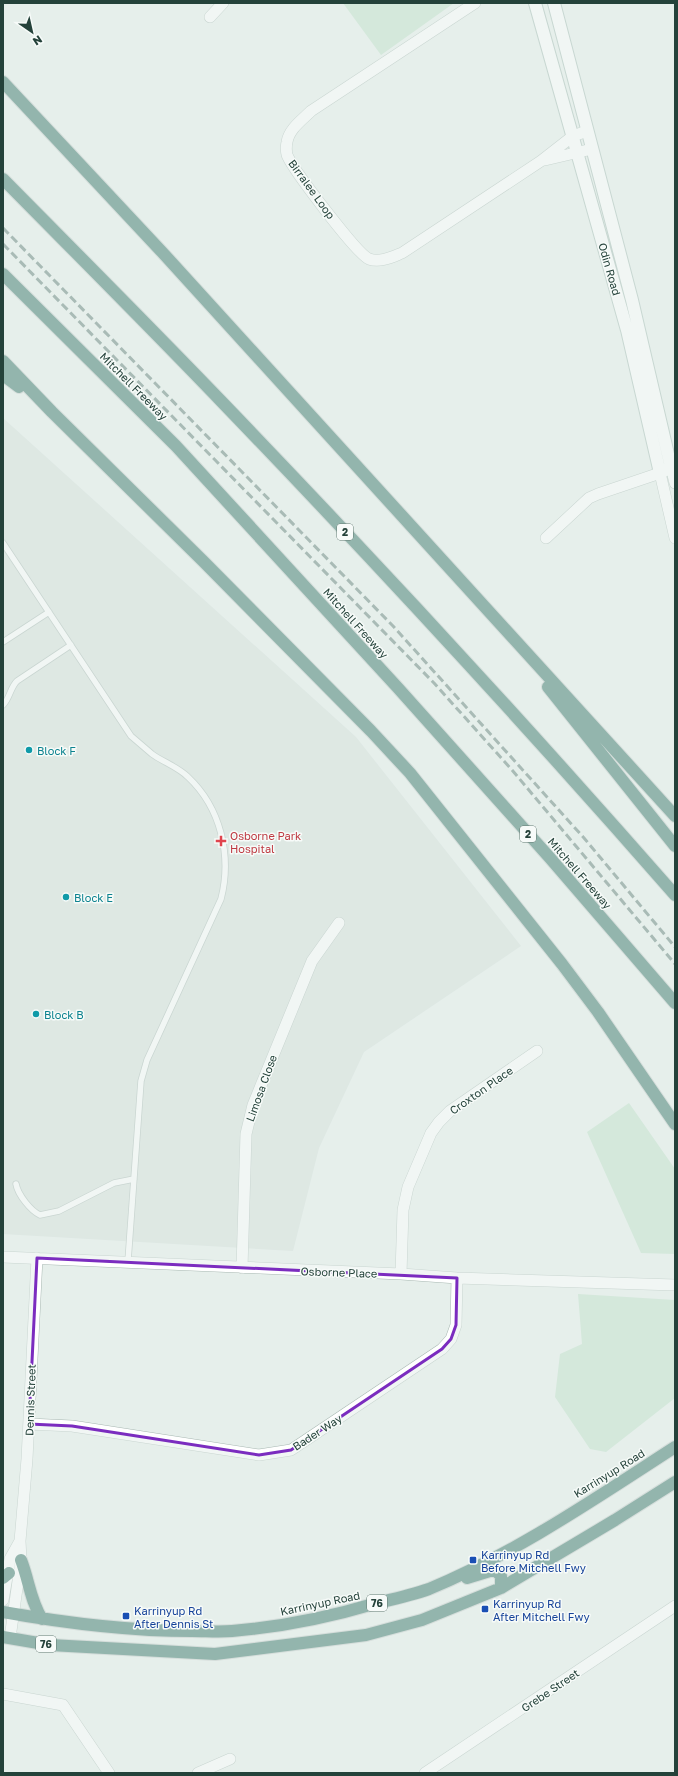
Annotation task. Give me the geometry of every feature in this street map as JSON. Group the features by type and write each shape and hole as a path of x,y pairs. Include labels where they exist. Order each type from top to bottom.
{"highway":[{"path":"3,82 162,252 675,816"},
{"name":"2","path":"3,179 220,400 443,636 603,812 675,895"},
{"name":"Mitchell Freeway","path":"3,274 176,446 513,817 675,1003"},
{"path":"3,361 52,412 210,568 371,731 410,773 567,970 603,1019 675,1124"},
{"path":"3,374 52,412"},
{"path":"476,597 675,846"},
{"name":"Karrinyup Road","path":"9,1613 42,1619 120,1628 170,1631 231,1631 313,1619 356,1610 428,1589 491,1560 552,1524 675,1447"},
{"name":"76","path":"6,1638 50,1645 215,1654 366,1635 422,1620 501,1588 546,1562 675,1482"},
{"path":"21,1560 27,1573 31,1597 35,1608 42,1619"},
{"path":"428,1589 490,1571 496,1571 501,1576 501,1588"}],"street":[{"path":"210,17 223,3"},
{"name":"Birralee Loop","path":"475,3 311,112 295,126 286,141 287,156 304,181 357,249 370,259 386,259 402,253 541,161 573,136 587,131"},
{"name":"Odin Road","path":"535,3 628,330 669,468 675,483"},
{"name":"Odin Road","path":"554,3 632,300 669,468 675,538"},
{"name":"Birralee Loop","path":"541,161 592,149"},
{"path":"546,538 590,498 669,468"},
{"name":"Limosa Close","path":"242,1268 246,1134 249,1118 312,961 339,924"},
{"name":"Croxton Place","path":"401,1274 403,1210 408,1187 431,1133 450,1111 537,1051"},
{"name":"Osborne Place","path":"3,1257 128,1261 457,1278 675,1285"},
{"name":"Dennis Street","path":"6,1638 9,1613 21,1560 20,1541 29,1424 37,1258"},
{"name":"Bader Way","path":"29,1424 72,1426 259,1455 291,1450 442,1349 451,1339 456,1325 457,1278"},
{"name":"Dennis Street","path":"3,1600 10,1559 20,1541"},
{"name":"Grebe Street","path":"425,1773 675,1606"},
{"path":"3,1694 63,1705 109,1773"},
{"path":"198,1773 230,1760"}],"lane":[{"path":"3,543 131,736 152,754 188,776 211,804 222,836 225,882 221,899 147,1060 141,1081 128,1261"},
{"path":"3,642 49,612"},
{"path":"3,705 9,697 13,685 17,681 71,645"},
{"path":"16,1184 17,1189 32,1209 40,1216 59,1211 114,1183 134,1179"}],"highlighted area":[{"path":"37,1258 457,1278 456,1325 451,1339 442,1349 291,1450 259,1455 72,1426 29,1424"}],"shaded area":[{"name":"Osborne Park Hospital","path":"3,418 356,737 521,946 364,1052 319,1148 293,1251 3,1234"}],"green space":[{"path":"343,3 454,3 381,55"},
{"path":"629,1103 675,1169 675,1254 641,1253 587,1132"},
{"path":"578,1294 675,1300 675,1398 606,1452 590,1449 555,1397 560,1354 582,1344"}],"railway":[{"path":"3,228 393,626 584,838 675,947"},
{"path":"3,244 434,683 512,770 675,964"}],"place":[{"name":"Block F","path":"29,750"},
{"name":"Osborne Park Hospital","path":"221,841"},
{"name":"Block E","path":"66,897"},
{"name":"Block B","path":"36,1014"},
{"name":"Karrinyup Rd Before Mitchell Fwy","path":"473,1560"},
{"name":"Karrinyup Rd After Mitchell Fwy","path":"485,1609"},
{"name":"Karrinyup Rd After Dennis St","path":"126,1616"}]}
